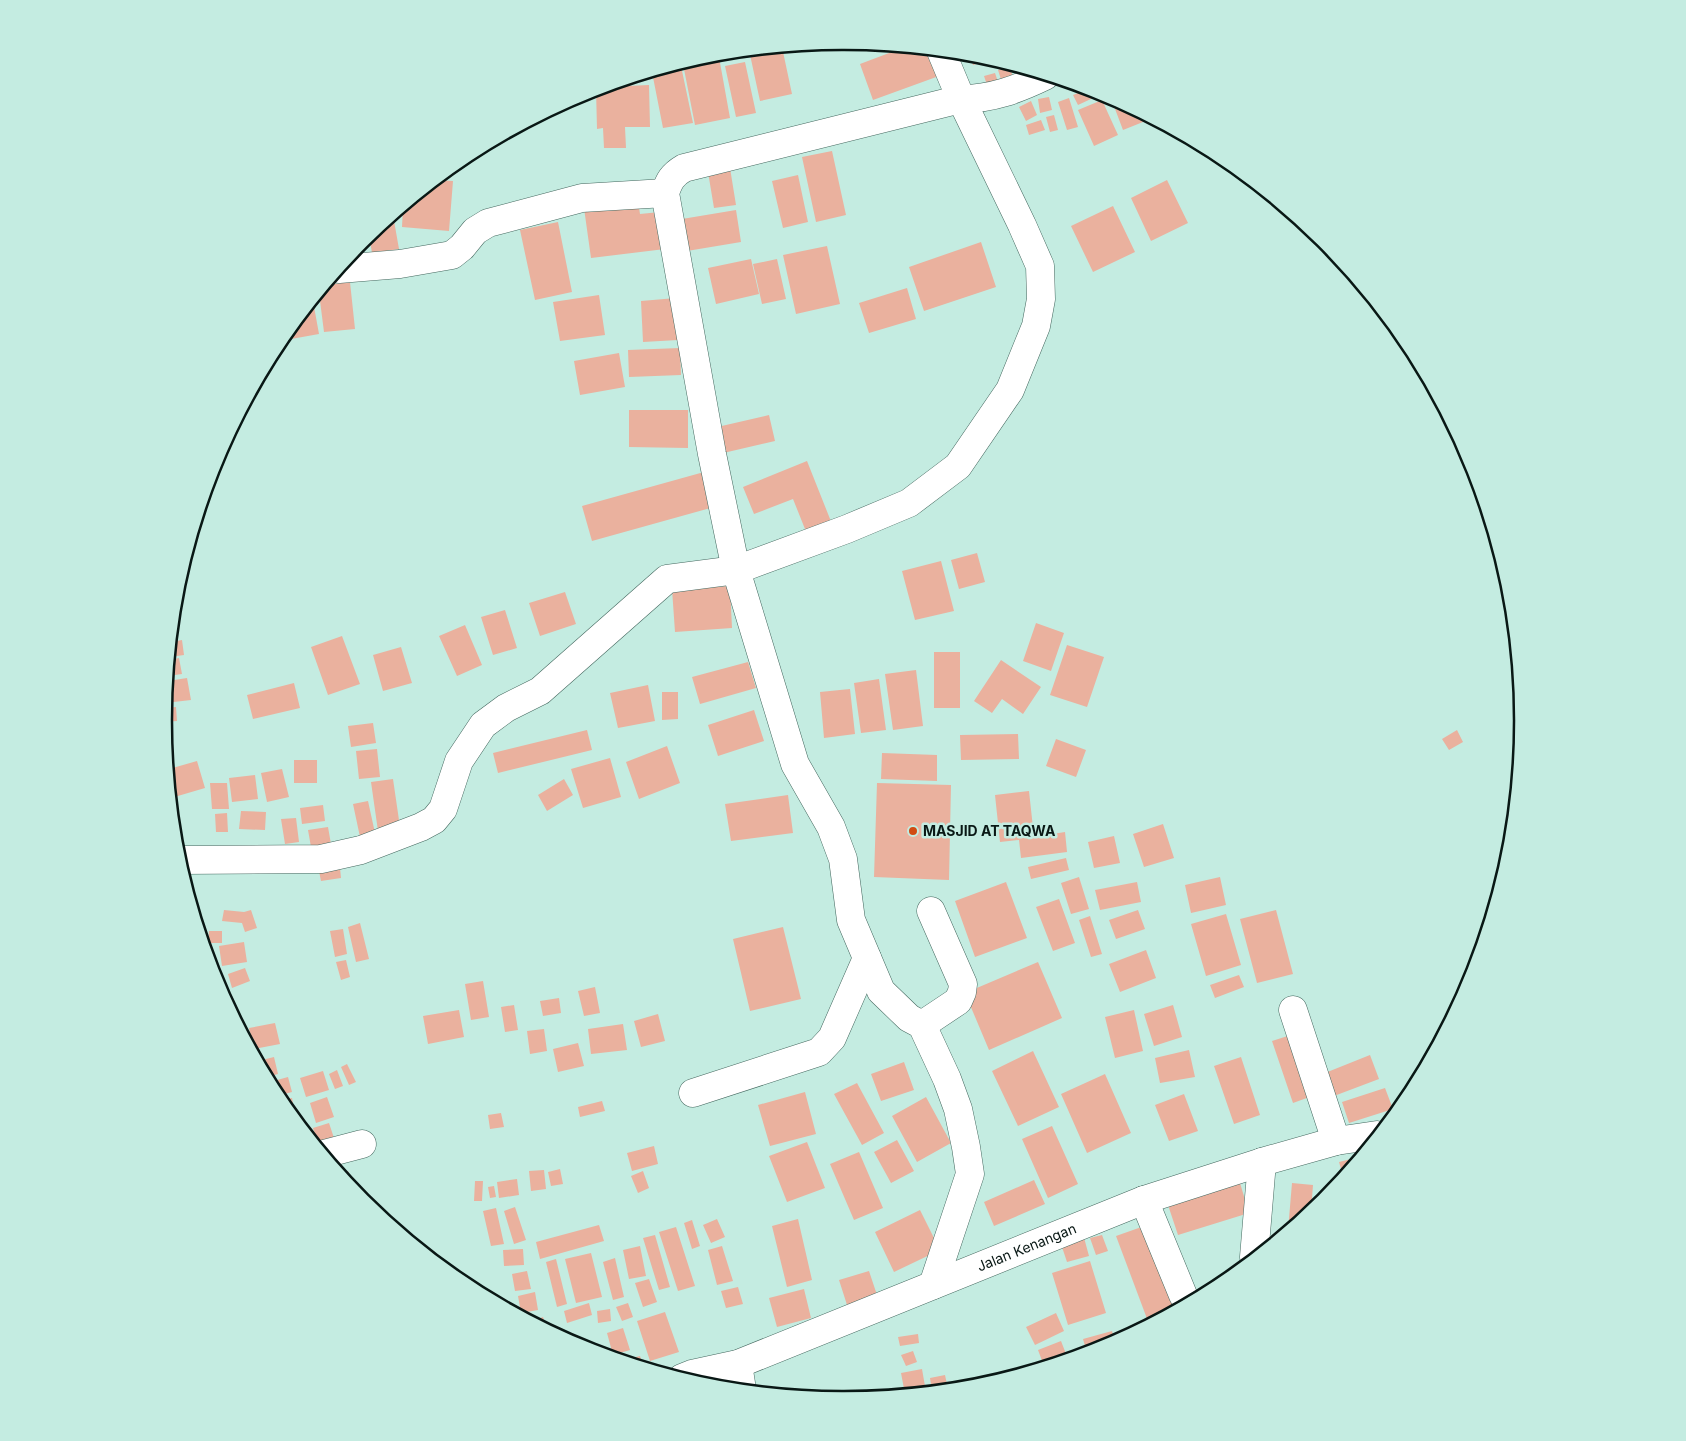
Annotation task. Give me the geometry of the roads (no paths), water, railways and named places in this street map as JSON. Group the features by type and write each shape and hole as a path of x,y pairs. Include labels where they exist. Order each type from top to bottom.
{"street":[{"path":"187,860 321,859 361,850 421,827 434,820 444,809 459,761 483,725 506,708 540,691 667,579 736,570 847,529 909,503 958,466 1010,390 1036,326 1042,299 1040,266 961,99 944,58"},
{"path":"933,1285 970,1174 958,1109 947,1079 922,1025 909,1018 881,991 852,920 843,859 831,826 795,764 736,570 710,444 665,193 674,173 684,168 961,99 978,99 998,95 1037,79"},
{"path":"348,268 400,264 452,255 462,247 475,231 488,223 582,198 665,193"},
{"path":"922,1025 958,1001 963,984 931,911"},
{"path":"693,1092 819,1052 832,1038 867,958"},
{"path":"1293,1010 1336,1141"},
{"name":"Jalan Kenangan","path":"696,1374 740,1377 933,1285 1144,1200 1262,1162 1336,1141 1369,1136"},
{"path":"330,1152 362,1144"},
{"path":"1255,1249 1262,1162"},
{"path":"1144,1200 1182,1295"}],"place":[{"name":"MASJID AT TAQWA","path":"913,831"}]}
